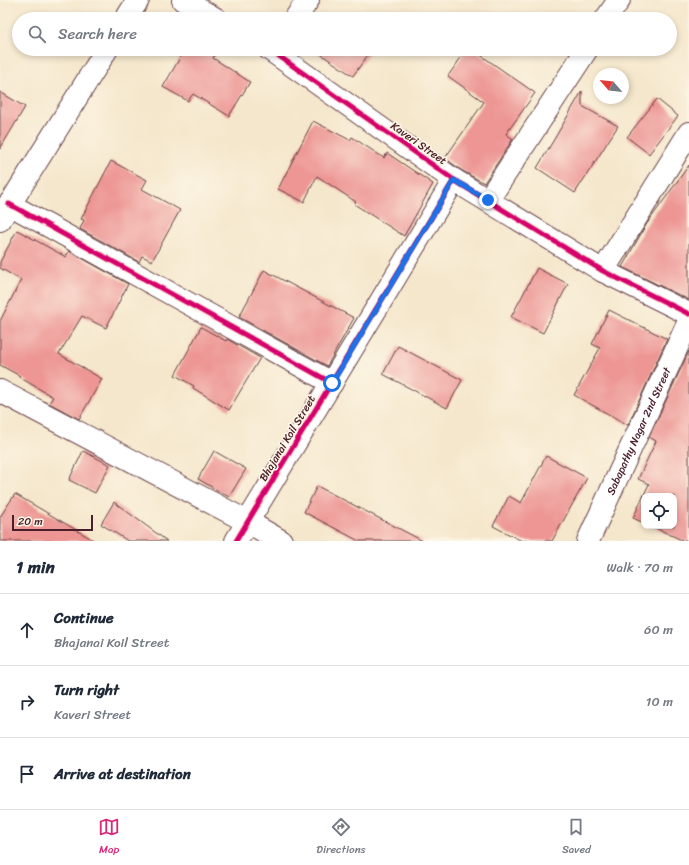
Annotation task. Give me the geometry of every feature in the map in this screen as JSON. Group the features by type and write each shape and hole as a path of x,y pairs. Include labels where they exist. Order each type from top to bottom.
{"street":[{"path":"130,12 138,0"},
{"path":"183,0 204,12"},
{"path":"300,12 308,0"},
{"path":"610,12 618,0"},
{"path":"103,56 4,212 332,383"},
{"name":"Kaveri Street","path":"281,56 454,180 603,271 689,314"},
{"path":"488,200 582,56"},
{"path":"603,271 689,133"},
{"name":"Bhajanai Koil Street","path":"236,541 454,180"},
{"name":"Sabapathy Nagar 2nd Street","path":"588,541 689,321"},
{"path":"0,391 248,522 281,541"}],"building":[{"path":"181,56 214,56 213,58 250,82 229,116 193,94 188,101 163,87"},
{"path":"323,56 367,56 353,76"},
{"path":"462,56 482,56 535,93 506,134 513,139 484,183 461,170 445,158 484,102 448,76"},
{"path":"582,91 582,106 618,126 575,193 537,168"},
{"path":"0,92 25,107 0,149"},
{"path":"657,99 678,116 649,154 627,137"},
{"path":"313,121 350,140 352,137 384,158 387,153 433,184 404,236 354,204 356,202 317,176 304,202 278,189"},
{"path":"111,161 147,180 142,189 180,210 152,261 142,256 139,262 80,229 84,220 81,219"},
{"path":"689,165 689,300 622,267 646,225"},
{"path":"17,230 66,257 69,251 128,284 106,328 82,316 59,354 102,379 79,419 49,403 53,397 0,365 0,321 21,280 0,268 0,262"},
{"path":"537,268 568,284 543,333 511,317"},
{"path":"264,270 354,318 327,366 239,317"},
{"path":"609,310 667,339 628,425 574,395 600,348 592,344"},
{"path":"201,327 226,341 227,339 260,358 229,410 175,375"},
{"path":"398,346 462,380 447,408 383,374"},
{"path":"689,351 689,541 684,541 658,529 677,529 677,493 645,493 649,484 638,479 656,441 649,437"},
{"path":"83,451 110,465 95,493 69,480"},
{"path":"214,451 246,469 229,497 198,479"},
{"path":"546,456 587,478 552,541 522,541 493,526 509,496 521,503"},
{"path":"317,486 423,541 359,541 304,512"},
{"path":"15,494 95,541 0,541 0,517"},
{"path":"641,501 641,522 633,518"},
{"path":"114,502 167,541 128,541 101,524"}],"cycle path":[{"path":"279,56 454,180 603,271 689,314"},
{"path":"236,541 454,180"},
{"path":"9,204 332,383"}],"route":[{"path":"332,383 454,180 488,200"}]}
